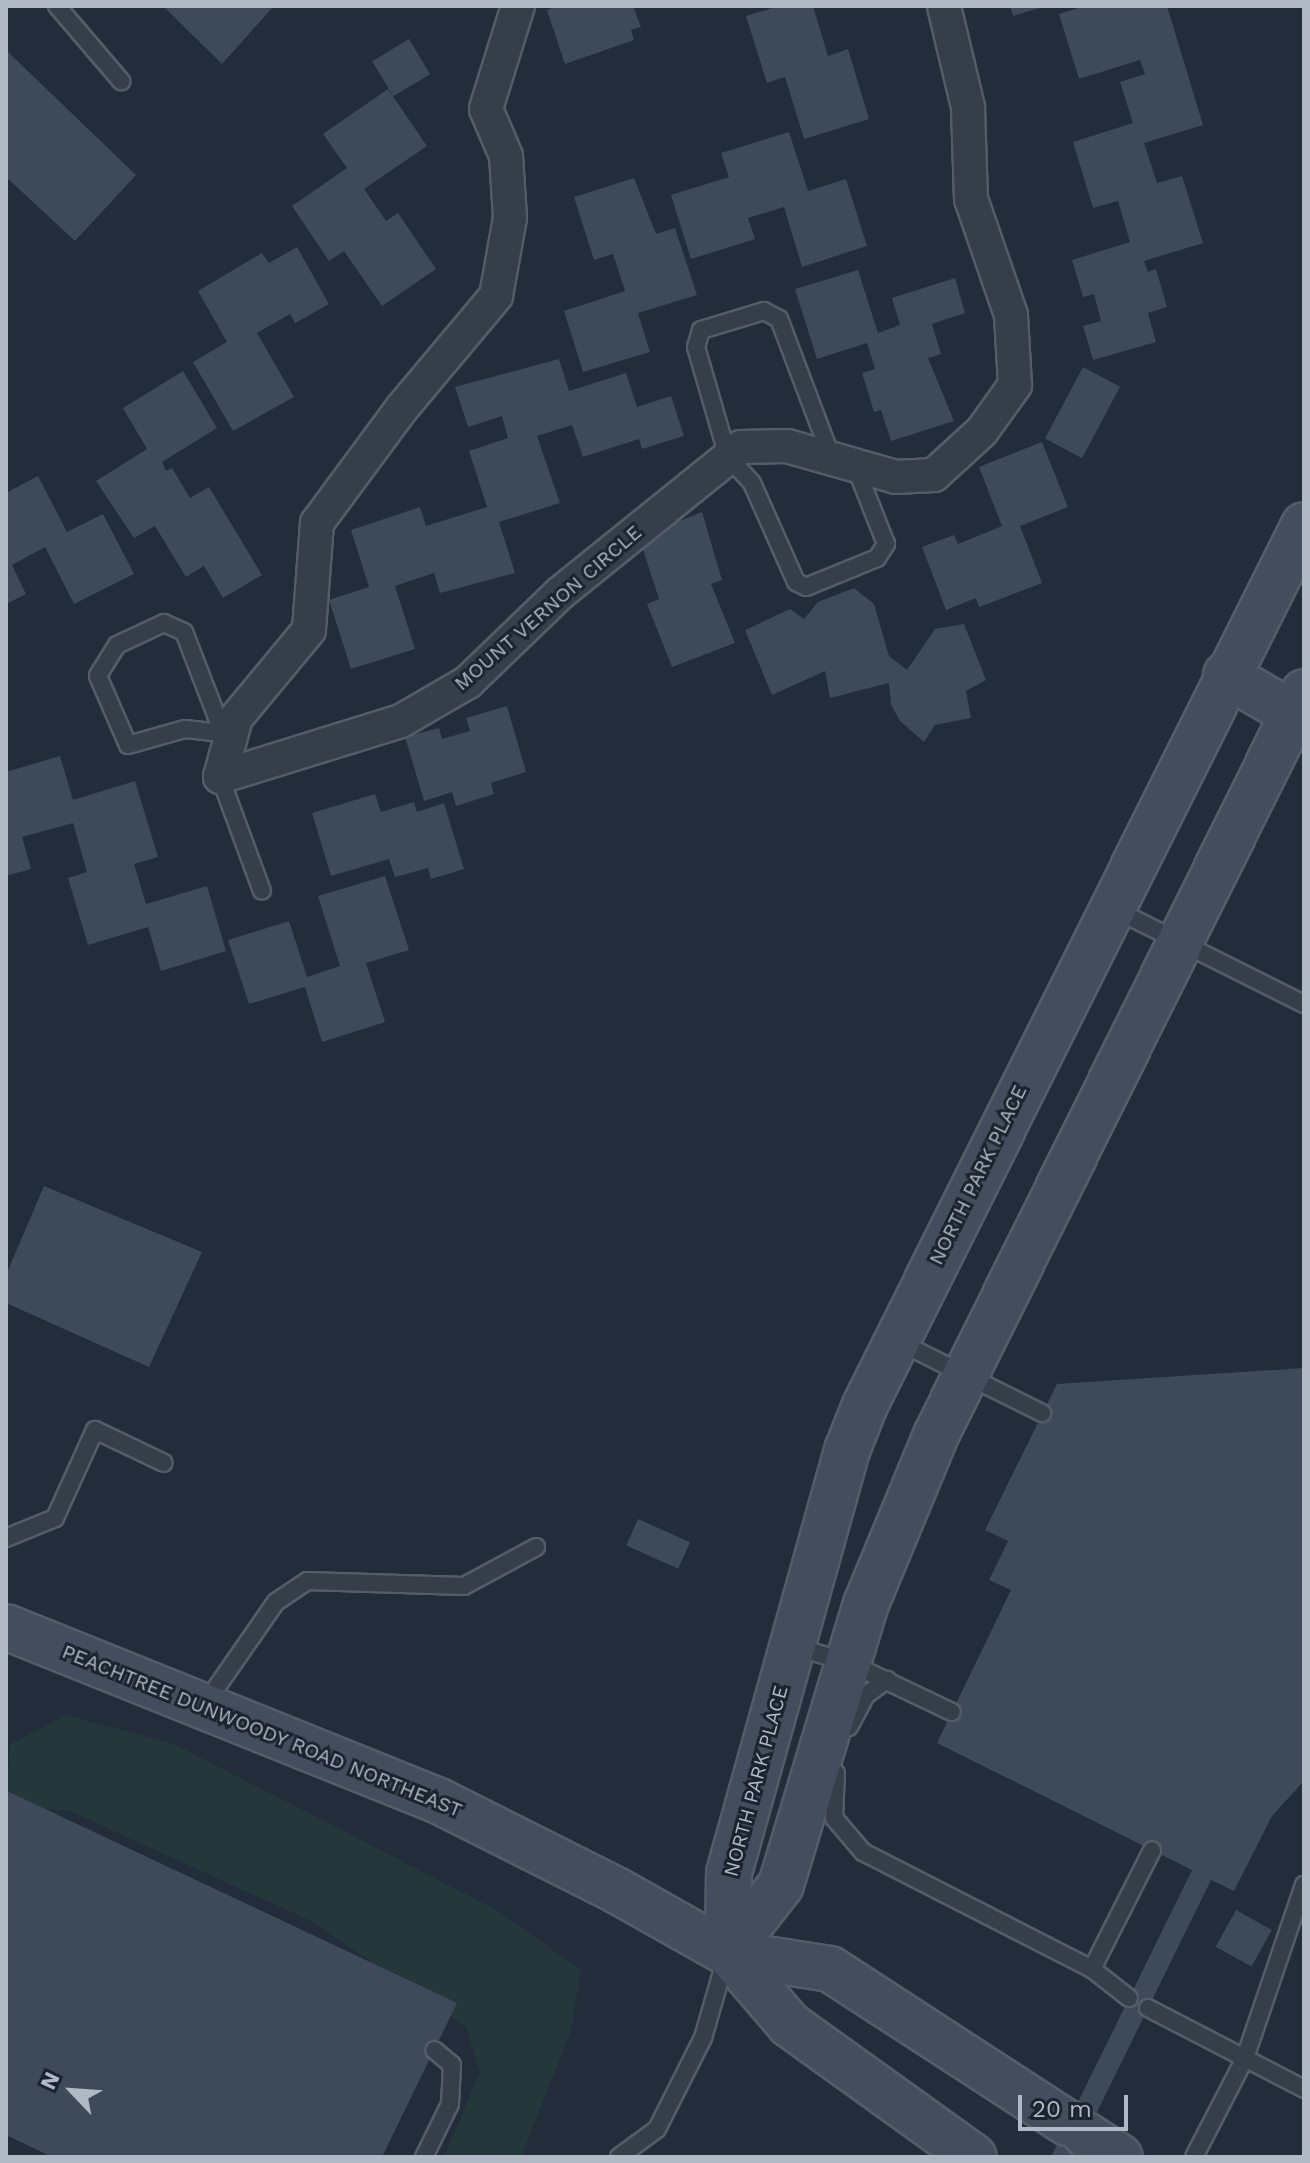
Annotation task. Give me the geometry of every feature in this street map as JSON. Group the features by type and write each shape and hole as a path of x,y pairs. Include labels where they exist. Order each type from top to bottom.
{"street":[{"path":"220,777 228,734 236,718 309,630 317,523 402,408 496,296 510,218 506,156 486,109 518,6"},
{"name":"MOUNT VERNON CIRCLE","path":"220,777 401,721 468,682 559,594 741,447 787,446 896,477 934,475 982,431 1015,385 1011,315 971,199 968,107 944,6"},
{"name":"NORTH PARK PLACE","path":"728,1953 729,1873 848,1448 896,1340 1226,675 1304,525"},
{"path":"728,1953 781,1885 847,1662 902,1512 965,1375 1298,703 1226,675"},
{"name":"PEACHTREE DUNWOODY ROAD NORTHEAST","path":"8,1633 205,1704 439,1801 728,1953 830,1969 1091,2138"},
{"name":"PEACHTREE DUNWOODY ROAD NORTHEAST","path":"728,1953 790,2025 974,2157"}],"lane":[{"path":"57,6 121,81"},
{"path":"764,311 779,319 845,464 886,544 877,558 806,587 796,582 752,483 728,457 696,347 701,330 764,311"},
{"path":"164,623 184,632 228,734 185,729 128,745 98,676 117,645 164,623"},
{"path":"220,777 262,891"},
{"path":"1111,908 1304,1004"},
{"path":"896,1340 1042,1413"},
{"path":"6,1538 55,1518 95,1430 164,1463"},
{"path":"205,1704 276,1602 307,1581 464,1586 536,1547"},
{"path":"792,1645 847,1662 952,1712"},
{"path":"887,1680 866,1695 843,1749 832,1787 834,1818 863,1852 1092,1969 1129,1998"},
{"path":"1092,1969 1152,1850"},
{"path":"1194,2157 1245,2058 1304,1885"},
{"path":"631,2155 657,2129 696,2051 728,1953"},
{"path":"1148,2008 1304,2089"},
{"path":"424,2157 450,2104 452,2065 434,2050"}],"green space":[{"path":"66,1715 174,1744 495,1909 581,1970 571,2031 521,2157 444,2157 480,2072 466,2027 313,1922 70,1811 6,1805 10,1744"}],"building":[{"path":"163,6 274,6 222,64"},
{"path":"557,6 633,6 641,27 631,30 634,40 565,64 547,10"},
{"path":"779,6 813,6 828,56 848,49 869,119 804,139 785,77 767,83 746,16"},
{"path":"1010,6 1043,6 1043,7 1013,16"},
{"path":"1084,6 1167,6 1203,125 1144,143 1157,183 1182,176 1203,243 1144,261 1148,272 1156,269 1167,307 1148,313 1156,342 1093,360 1083,326 1101,321 1094,294 1083,297 1072,260 1130,242 1118,201 1093,208 1073,142 1133,123 1120,82 1145,74 1140,60 1079,79 1059,14"},
{"path":"409,39 430,74 393,96 372,61"},
{"path":"6,50 136,175 75,241 6,177"},
{"path":"388,89 427,146 364,189 386,221 398,213 436,269 382,306 344,251 329,261 292,206 347,168 323,134"},
{"path":"789,132 808,191 846,179 867,246 802,267 784,207 748,218 755,239 691,259 671,195 729,177 721,153"},
{"path":"634,178 656,234 675,228 697,295 638,313 650,352 583,372 564,311 625,291 613,254 594,260 574,197"},
{"path":"297,247 329,304 295,323 290,314 257,333 294,397 233,431 193,362 227,342 198,291 262,253 269,263"},
{"path":"858,270 878,333 900,325 892,298 955,278 965,313 932,324 941,354 928,358 954,421 891,441 881,410 874,412 862,373 875,369 867,343 817,359 795,289"},
{"path":"559,359 569,391 626,373 637,407 671,396 684,436 642,449 639,439 583,457 572,425 537,436 560,503 499,522 515,573 440,593 434,573 395,586 415,649 351,669 329,600 369,587 351,530 420,507 426,526 487,507 469,451 508,438 502,416 468,427 455,387"},
{"path":"1083,367 1120,387 1082,458 1045,439"},
{"path":"183,371 217,428 162,462 166,471 172,468 190,498 209,487 262,575 223,598 204,566 186,577 155,526 134,538 96,481 147,449 123,408"},
{"path":"1042,442 1068,507 1020,526 1042,583 979,607 976,598 946,610 922,547 954,535 958,544 1002,526 979,467"},
{"path":"38,476 67,532 103,514 134,574 74,604 45,547 12,565 26,594 6,604 6,493"},
{"path":"702,512 722,580 711,584 735,643 672,667 647,604 659,599 639,537"},
{"path":"854,588 874,604 889,656 907,670 935,629 964,624 986,680 966,691 971,718 935,725 924,742 900,721 891,705 889,683 830,698 825,671 772,695 745,630 790,609 804,619 818,602"},
{"path":"507,706 526,772 491,783 494,794 456,806 452,792 424,801 405,737 439,728 442,739 470,731 466,718"},
{"path":"60,756 73,800 135,781 158,857 134,864 146,904 207,886 226,951 161,971 148,927 88,945 68,878 87,872 73,823 22,837 31,869 6,876 6,772"},
{"path":"375,794 381,812 414,802 417,812 444,803 464,869 431,879 428,868 395,877 389,859 331,876 312,813"},
{"path":"385,876 409,950 366,963 385,1022 322,1042 305,987 249,1004 228,940 289,921 307,977 340,966 318,896"},
{"path":"44,1186 202,1252 149,1367 6,1303 6,1275"},
{"path":"1304,1368 1304,1781 1272,1816 1234,1891 1211,1880 1075,2157 1051,2157 1192,1870 937,1743 1011,1590 989,1580 1008,1541 985,1530 1057,1384"},
{"path":"638,1519 690,1542 678,1569 626,1545"},
{"path":"7,1791 457,2003 382,2157 52,2157 6,2135"},
{"path":"1236,1910 1272,1930 1251,1967 1216,1947"}]}
